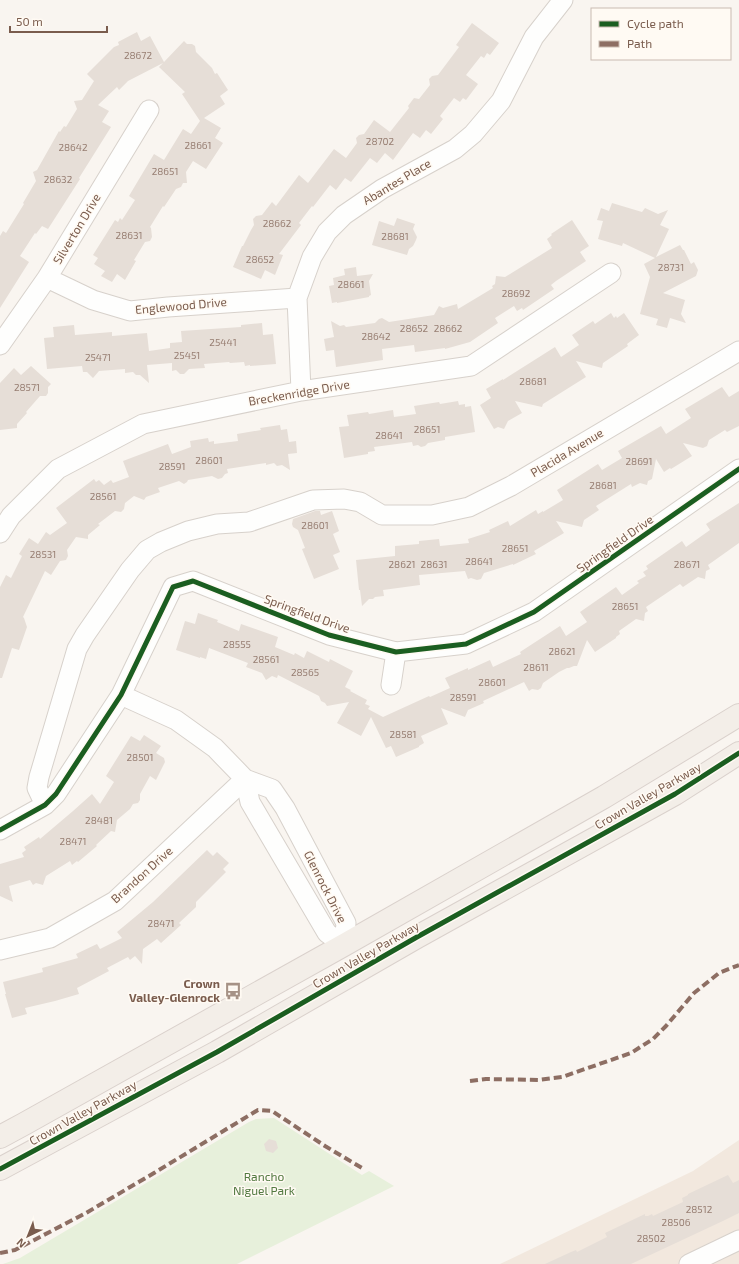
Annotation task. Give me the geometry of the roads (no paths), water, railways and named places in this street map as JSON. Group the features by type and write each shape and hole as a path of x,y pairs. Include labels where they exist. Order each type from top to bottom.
{"main road":[{"name":"Crown Valley Parkway","path":"0,1137 344,945 604,797 739,715"},
{"name":"Crown Valley Parkway","path":"0,1169 217,1052 417,937 675,794 739,753"},
{"path":"217,1052 221,1036 334,972 344,960 344,945 358,953 403,932 417,937"}],"street":[{"name":"Abantes Place","path":"301,391 297,298 312,257 326,232 344,215 382,189 455,149 473,134 501,101 534,37 563,0"},
{"name":"Silverton Drive","path":"0,346 47,278 149,110"},
{"name":"Breckenridge Drive","path":"0,534 11,516 58,469 143,424 301,391 471,366 611,273"},
{"name":"Englewood Drive","path":"47,278 93,300 130,311 176,306 297,298"},
{"name":"Placida Avenue","path":"44,805 37,788 39,777 77,649 126,576 147,550 161,542 188,531 217,524 249,522 313,500 344,499 360,502 382,515 432,515 469,507 512,486 739,351"},
{"name":"Springfield Drive","path":"0,830 44,805 56,794 121,695 173,587 193,581 329,635 396,652 466,644 534,612 739,469"},
{"path":"391,685 396,652"},
{"name":"Glenrock Drive","path":"121,695 176,720 215,748 244,779 272,789 285,808 346,923 344,945"},
{"name":"Glenrock Drive","path":"244,779 250,802 327,933 344,945"},
{"name":"Brandon Drive","path":"0,950 50,938 115,902 244,779"},
{"path":"273,841 295,827"},
{"path":"689,1264 739,1240"}],"place":[{"name":"Crown Valley-Glenrock","path":"233,991"}],"park label":[{"name":"Rancho Niguel Park","path":"264,1184"}]}
